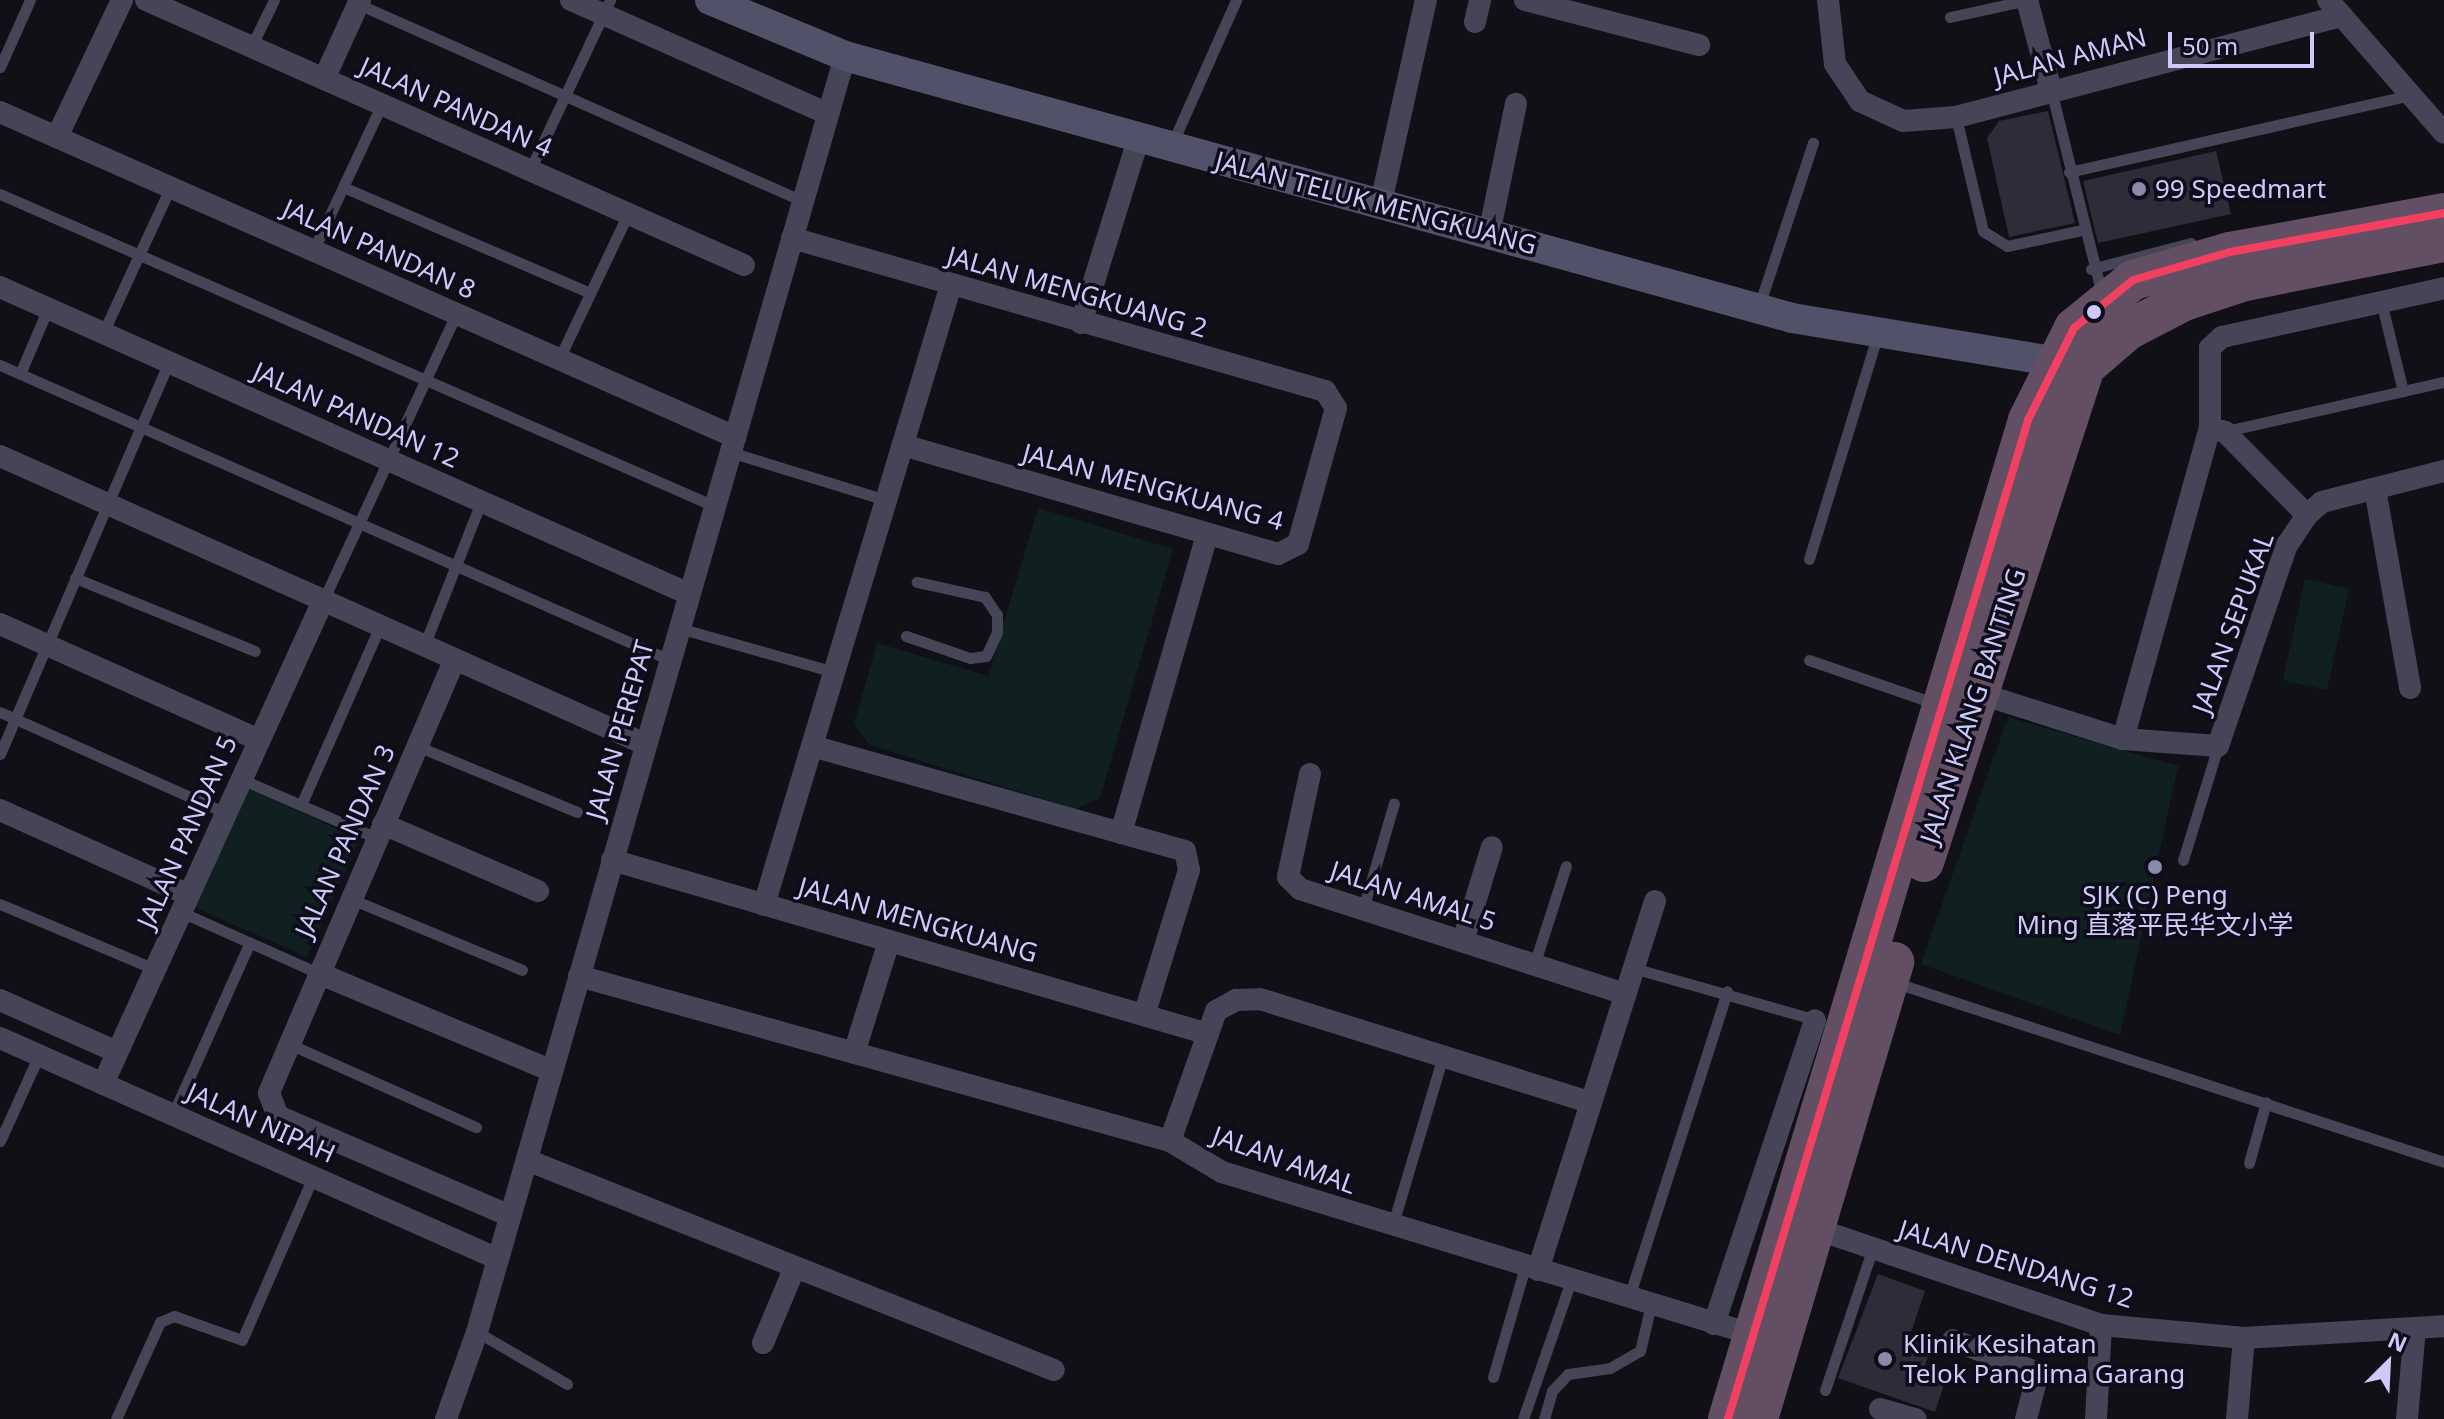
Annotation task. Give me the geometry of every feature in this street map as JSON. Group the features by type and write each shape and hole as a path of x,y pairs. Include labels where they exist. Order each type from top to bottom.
{"highway":[{"name":"JALAN KLANG BANTING","path":"2070,364 2074,328 2097,284 2133,280 2216,243 2444,213"},
{"name":"JALAN KLANG BANTING","path":"1758,1419 1888,981 2028,420 2070,364 2184,301 2245,281 2444,242"},
{"name":"JALAN KLANG BANTING","path":"1728,1419 1754,1335 1830,1025 1960,700"}],"street":[{"path":"57,137 122,0"},
{"name":"JALAN PANDAN 4","path":"146,0 744,265"},
{"path":"571,0 606,7 828,114"},
{"name":"JALAN TELUK MENGKUANG","path":"710,0 845,56 1138,140 1758,309 1877,336 2070,364"},
{"path":"1380,207 1426,0"},
{"path":"1475,22 1480,0"},
{"path":"1525,0 1699,45"},
{"name":"JALAN AMAN","path":"1828,0 1835,64 1860,101 1903,121 1956,117 2335,8"},
{"path":"2028,0 2051,90"},
{"path":"324,79 359,2"},
{"path":"2335,8 2444,133"},
{"name":"JALAN PEREPAT","path":"446,1419 477,1332 845,56"},
{"path":"1489,234 1516,104"},
{"name":"JALAN PANDAN 8","path":"0,112 559,359 732,444"},
{"path":"1081,323 1138,140"},
{"name":"JALAN MENGKUANG 2","path":"792,238 1325,391 1336,408"},
{"path":"764,905 951,285"},
{"name":"JALAN PANDAN 12","path":"0,287 689,594"},
{"path":"2123,739 2218,430 2206,360 2222,337 2444,288"},
{"name":"JALAN MENGKUANG 4","path":"903,445 1278,554 1298,544 1336,408"},
{"path":"2218,430 2307,515"},
{"path":"0,456 322,603 645,744"},
{"name":"JALAN SEPUKAL","path":"1960,700 2123,739 2218,746 2287,545 2307,515 2322,502 2444,471"},
{"path":"2375,489 2410,688"},
{"path":"1121,833 1207,535"},
{"name":"JALAN PANDAN 5","path":"103,1084 322,603"},
{"path":"0,624 259,740"},
{"name":"JALAN PANDAN 3","path":"454,661 287,1043 269,1093 271,1106 278,1116 510,1216"},
{"path":"812,746 1185,851 1190,859 1144,1015"},
{"name":"JALAN AMAL 5","path":"1310,774 1288,877 1300,889 1625,994"},
{"path":"0,810 185,904"},
{"path":"380,831 538,891"},
{"path":"1463,941 1492,847"},
{"name":"JALAN MENGKUANG","path":"612,860 1208,1034"},
{"path":"1532,1268 1591,1103 1655,901"},
{"path":"854,1053 889,941"},
{"path":"318,973 552,1071"},
{"path":"579,976 1170,1141"},
{"name":"JALAN AMAL","path":"1591,1103 1260,999 1236,1000 1216,1011 1170,1141 1222,1172 1392,1228 1754,1335"},
{"path":"0,1000 117,1052"},
{"path":"1714,1324 1830,1025"},
{"name":"JALAN NIPAH","path":"0,1038 498,1259"},
{"path":"527,1160 1054,1370"},
{"name":"JALAN DENDANG 12","path":"1816,1229 2101,1325 2244,1338 2444,1326"},
{"path":"763,1343 795,1267"},
{"path":"2096,1419 2101,1325"},
{"path":"2407,1419 2415,1328"},
{"path":"2237,1419 2244,1338"},
{"path":"1953,1340 2038,1373 2026,1419"},
{"path":"1880,1409 1916,1419"}],"lane":[{"path":"0,67 30,0"},
{"path":"251,47 274,0"},
{"path":"1170,148 1236,0"},
{"path":"1950,17 2028,0"},
{"path":"359,2 803,201"},
{"path":"530,170 606,7"},
{"path":"2051,90 2097,284"},
{"path":"2069,172 2411,94"},
{"path":"313,251 382,104"},
{"path":"1956,117 1983,231 2007,246 2082,230"},
{"path":"1758,309 1813,143"},
{"path":"343,187 590,293"},
{"path":"103,333 170,188"},
{"path":"0,194 714,506"},
{"path":"559,359 628,214"},
{"path":"2381,301 2403,391"},
{"path":"20,374 48,308"},
{"path":"322,603 456,314"},
{"path":"1809,559 1877,336"},
{"path":"0,754 169,362"},
{"path":"0,365 670,660"},
{"path":"2218,430 2444,382"},
{"path":"732,444 886,500"},
{"path":"423,647 481,502"},
{"path":"75,578 255,651"},
{"path":"906,636 970,658 986,656 997,632 997,615 985,597 917,582"},
{"path":"301,805 379,628"},
{"path":"679,628 834,672"},
{"path":"1809,660 1960,700"},
{"path":"0,712 226,813"},
{"path":"417,746 577,812"},
{"path":"2183,860 2218,746"},
{"path":"241,779 301,805 380,831"},
{"path":"1363,909 1394,803"},
{"path":"1534,965 1566,866"},
{"path":"350,899 522,970"},
{"path":"0,904 155,969"},
{"path":"185,904 250,942 318,973"},
{"path":"173,1114 250,942"},
{"path":"1633,968 1727,991 1830,1025"},
{"path":"1888,981 2444,1162"},
{"path":"1628,1298 1727,991"},
{"path":"287,1043 476,1127"},
{"path":"0,1141 39,1055"},
{"path":"1392,1228 1443,1056"},
{"path":"2249,1163 2266,1102"},
{"path":"116,1419 160,1322 174,1316 242,1340 313,1177"},
{"path":"1825,1390 1872,1250"},
{"path":"1493,1377 1532,1268"},
{"path":"1523,1419 1571,1280"},
{"path":"1544,1419 1552,1391 1568,1374 1610,1368 1640,1351 1651,1305"},
{"path":"477,1332 567,1384"}],"shaded area":[{"path":"1038,508 1173,549 1100,798 1075,809 870,745 854,724 877,643 988,676"},
{"path":"2305,579 2349,589 2327,690 2283,680"},
{"path":"2008,717 2178,766 2120,1035 1921,964"},
{"path":"247,788 360,839 307,957 194,907"}],"building":[{"path":"2048,111 2075,223 2009,237 1987,138 1999,121"},
{"path":"2216,151 2231,214 2098,243 2083,181"},
{"name":"Klinik Kesihatan Telok Panglima Garang","path":"1878,1274 1925,1291 1910,1335 1933,1343 1922,1374 1945,1382 1935,1412 1838,1378"}],"transit line":[{"path":"1728,1419 2028,420 2074,328 2133,280 2230,252 2444,213"}],"place":[{"name":"99 Speedmart","path":"2139,189"},
{"name":"SJK (C) Peng Ming 直落平民华文小学","path":"2155,867"},
{"name":"Klinik Kesihatan Telok Panglima Garang","path":"1885,1359"}]}
